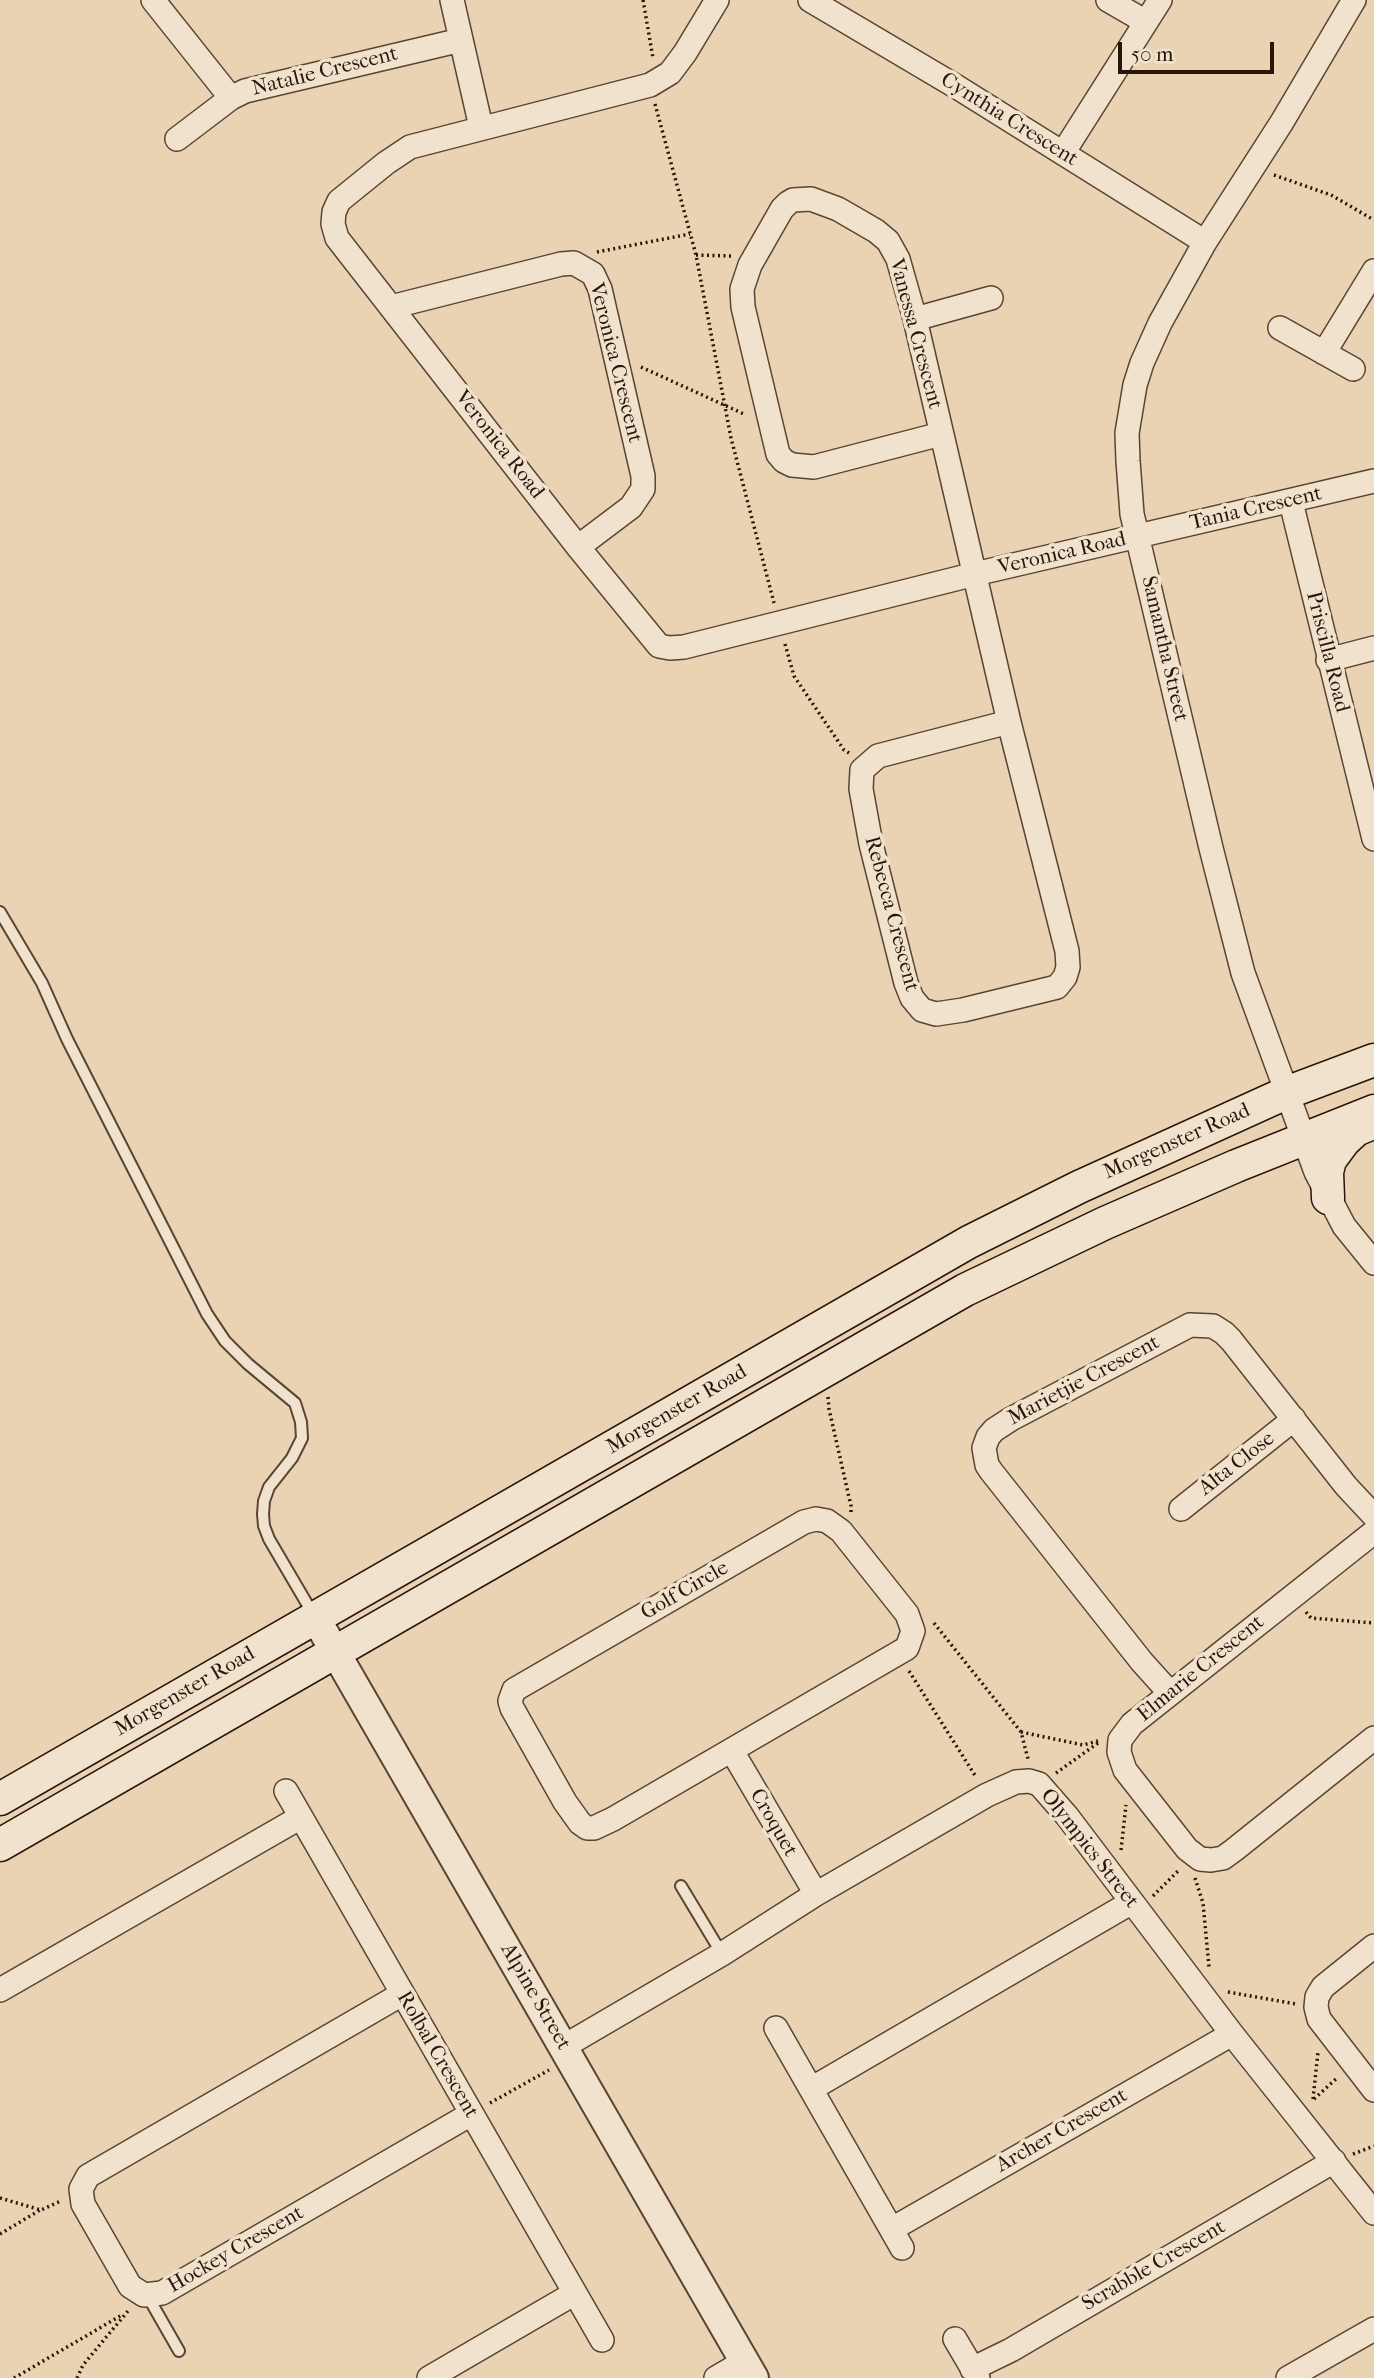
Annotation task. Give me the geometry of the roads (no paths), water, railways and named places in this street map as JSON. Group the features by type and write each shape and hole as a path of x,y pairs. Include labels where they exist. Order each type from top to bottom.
{"main road":[{"name":"Morgenster Road","path":"0,1799 969,1242 1079,1186 1286,1093 1374,1059"},
{"name":"Morgenster Road","path":"0,1845 965,1290 1105,1223 1236,1166 1374,1111"},
{"path":"1328,1198 1327,1172 1330,1160 1356,1130 1374,1122"}],"street":[{"name":"Natalie Crescent","path":"153,0 230,98 244,92 461,40"},
{"path":"452,0 481,127"},
{"name":"Veronica Road","path":"717,0 670,73 650,85 410,147 339,201 333,224 337,238 578,547 659,646 684,647 1138,536"},
{"name":"Cynthia Crescent","path":"810,0 1205,242"},
{"path":"1108,0 1146,22"},
{"path":"1063,153 1160,0"},
{"name":"Samantha Street","path":"1353,0 1253,168 1205,242 1160,323 1135,385 1128,433 1128,461 1130,501 1243,972 1270,1041 1303,1140 1328,1198 1353,1239 1374,1263"},
{"path":"177,139 230,98"},
{"name":"Vanessa Crescent","path":"941,434 814,467 792,466 778,454 743,307 742,289 750,265 788,203 811,199 838,209 876,231 888,241 898,259 915,319 975,574"},
{"name":"Veronica Crescent","path":"391,307 561,264 574,263 593,274 600,289 617,361 643,476 643,489 631,508 578,547"},
{"path":"1324,353 1374,271"},
{"path":"915,319 991,298"},
{"path":"1280,328 1353,369"},
{"name":"Tania Crescent","path":"1138,536 1374,481"},
{"name":"Priscilla Road","path":"1291,502 1328,660 1370,801 1374,839"},
{"name":"Rebecca Crescent","path":"975,574 1067,951 1068,967 1065,977 1057,987 936,1014 922,1010 912,998 906,983 871,844 861,789 862,770 866,764 885,754 1009,722"},
{"path":"1328,660 1374,648"},
{"name":"Marietjie Crescent","path":"1170,1693 1142,1662 991,1471 984,1456 988,1437 994,1430 1190,1325 1213,1326 1224,1333 1346,1486 1374,1516"},
{"name":"Alta Close","path":"1181,1509 1294,1419"},
{"name":"Golf Circle","path":"816,1519 827,1521 847,1539 907,1614 912,1625 910,1643 898,1655 732,1751 613,1819 594,1828 587,1828 580,1823 565,1802 512,1708 511,1696 518,1686 804,1522 816,1519"},
{"name":"Elmarie Crescent","path":"1374,1532 1132,1724 1123,1735 1119,1752 1125,1770 1187,1849 1200,1859 1211,1860 1223,1858 1234,1850 1374,1738"},
{"name":"Alpine Street","path":"315,1617 556,2058 750,2370"},
{"name":"Croquet","path":"732,1751 816,1894"},
{"name":"Olympics Street","path":"556,2058 816,1894 987,1795 1031,1782 1067,1816 1232,2034 1305,2106 1334,2161 1374,2213"},
{"name":"Rolbal Crescent","path":"286,1791 402,1994 475,2111 602,2340"},
{"path":"0,1990 301,1817"},
{"path":"811,2089 1132,1902"},
{"path":"1374,1947 1323,1987 1317,1997 1317,2013 1374,2090"},
{"name":"Hockey Crescent","path":"402,1994 88,2176 81,2189 83,2204 130,2286 146,2295 162,2293 475,2111"},
{"name":"Archer Crescent","path":"776,2028 897,2239 1232,2034"},
{"name":"Scrabble Crescent","path":"955,2339 975,2374 1011,2350 1334,2161"},
{"path":"429,2378 575,2293"},
{"path":"1288,2378 1374,2329"},
{"path":"716,2378 750,2370"}],"lane":[{"path":"0,912 42,983 67,1039 207,1314 225,1341 295,1403 301,1422 302,1438 292,1458 269,1487 264,1500 264,1526 315,1617"},
{"path":"681,1886 722,1954"},
{"path":"146,2295 179,2351"}]}
